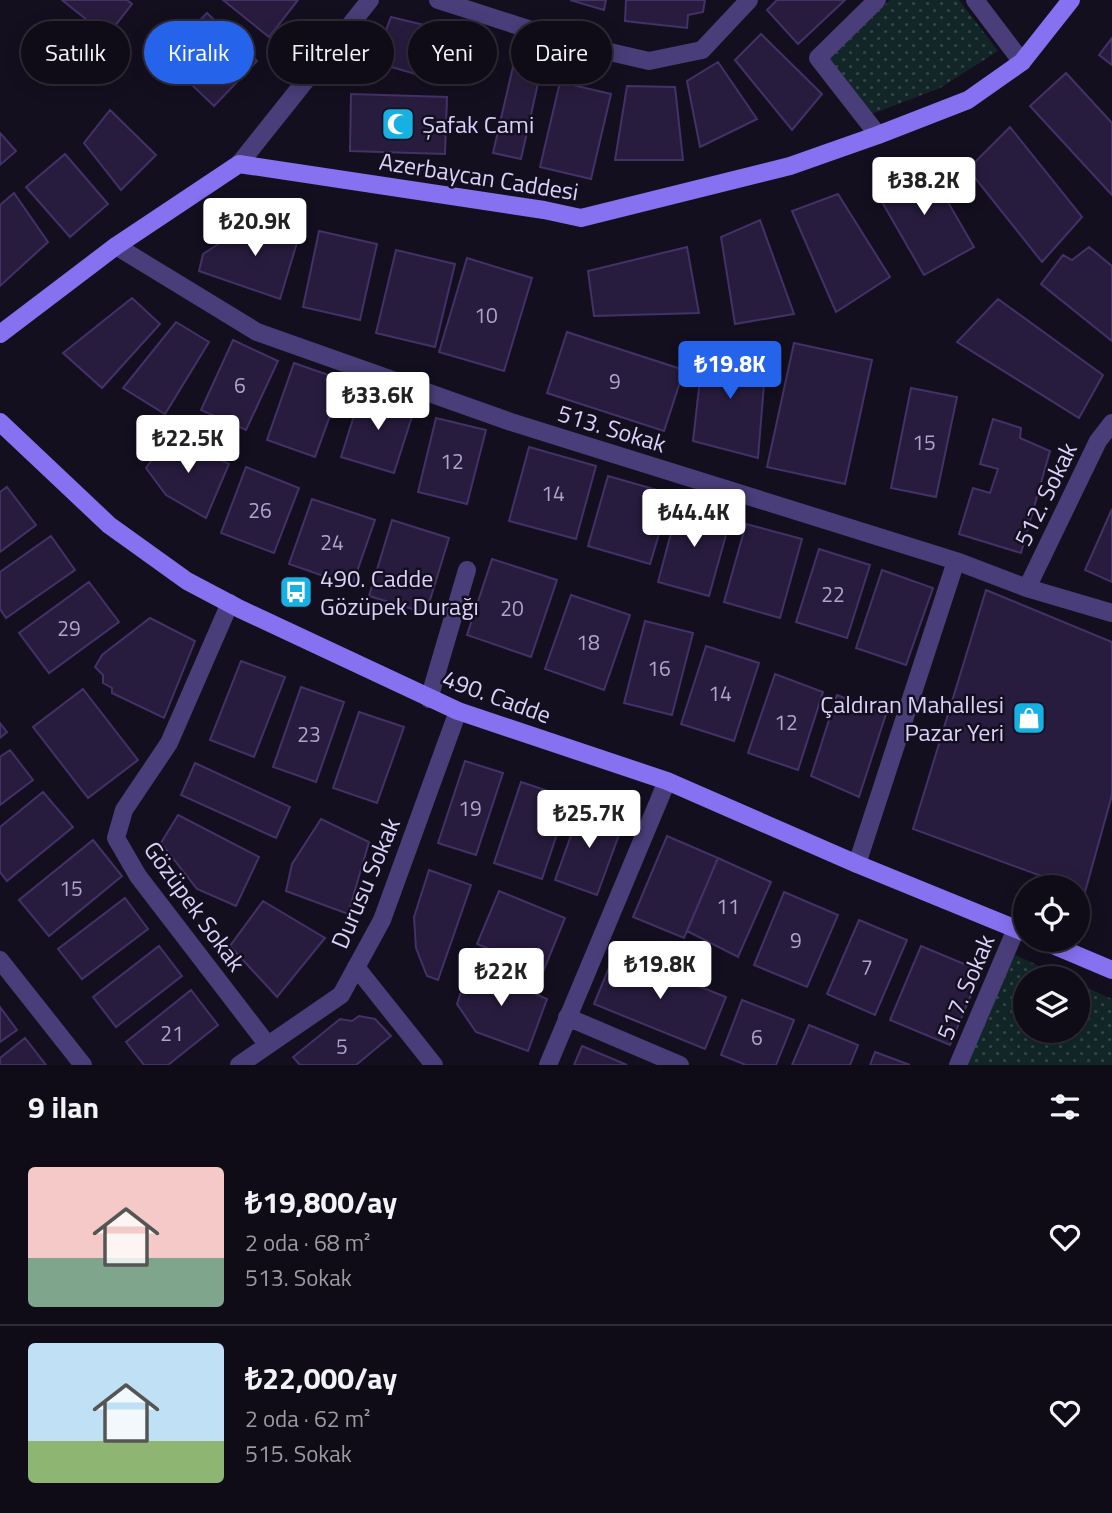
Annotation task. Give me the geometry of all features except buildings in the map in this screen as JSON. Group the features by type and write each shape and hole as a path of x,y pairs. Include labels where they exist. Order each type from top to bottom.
{"street":[{"path":"0,334 116,246 239,164 370,0"},
{"path":"438,0 575,44 649,61 702,50 749,0"},
{"path":"877,0 818,58 878,135"},
{"path":"975,0 1022,62"},
{"name":"Azerbaycan Caddesi","path":"239,164 581,218 790,166 968,100 1022,62 1071,0"},
{"name":"513. Sokak","path":"116,246 257,332 511,422 956,561 1027,588 1112,613"},
{"name":"490. Cadde","path":"0,422 109,525 187,581 230,603 429,699 667,781 857,864 1013,928"},
{"name":"512. Sokak","path":"1027,588 1098,441 1112,423"},
{"path":"857,864 956,561"},
{"path":"429,699 467,570"},
{"name":"Gözüpek Sokak","path":"230,603 169,743 124,810 117,838 138,876 267,1044"},
{"name":"Durusu Sokak","path":"239,1065 341,995 382,920 458,711"},
{"path":"548,1065 667,781"},
{"name":"517. Sokak","path":"958,1065 1013,948"},
{"path":"1069,952 1112,970"},
{"path":"0,960 83,1065"},
{"path":"356,967 434,1065"},
{"path":"567,1017 680,1065"}],"green space":[{"path":"890,0 959,0 998,51 940,88 872,114 830,59"},
{"path":"1015,955 1039,966 1013,966 1013,1043 1090,1043 1090,989 1112,999 1112,1065 957,1065"}],"place":[{"name":"Şafak Cami","path":"398,124"},
{"name":"490. Cadde Gözüpek Durağı","path":"296,592"},
{"name":"Çaldıran Mahallesi Pazar Yeri","path":"1029,718"}]}
